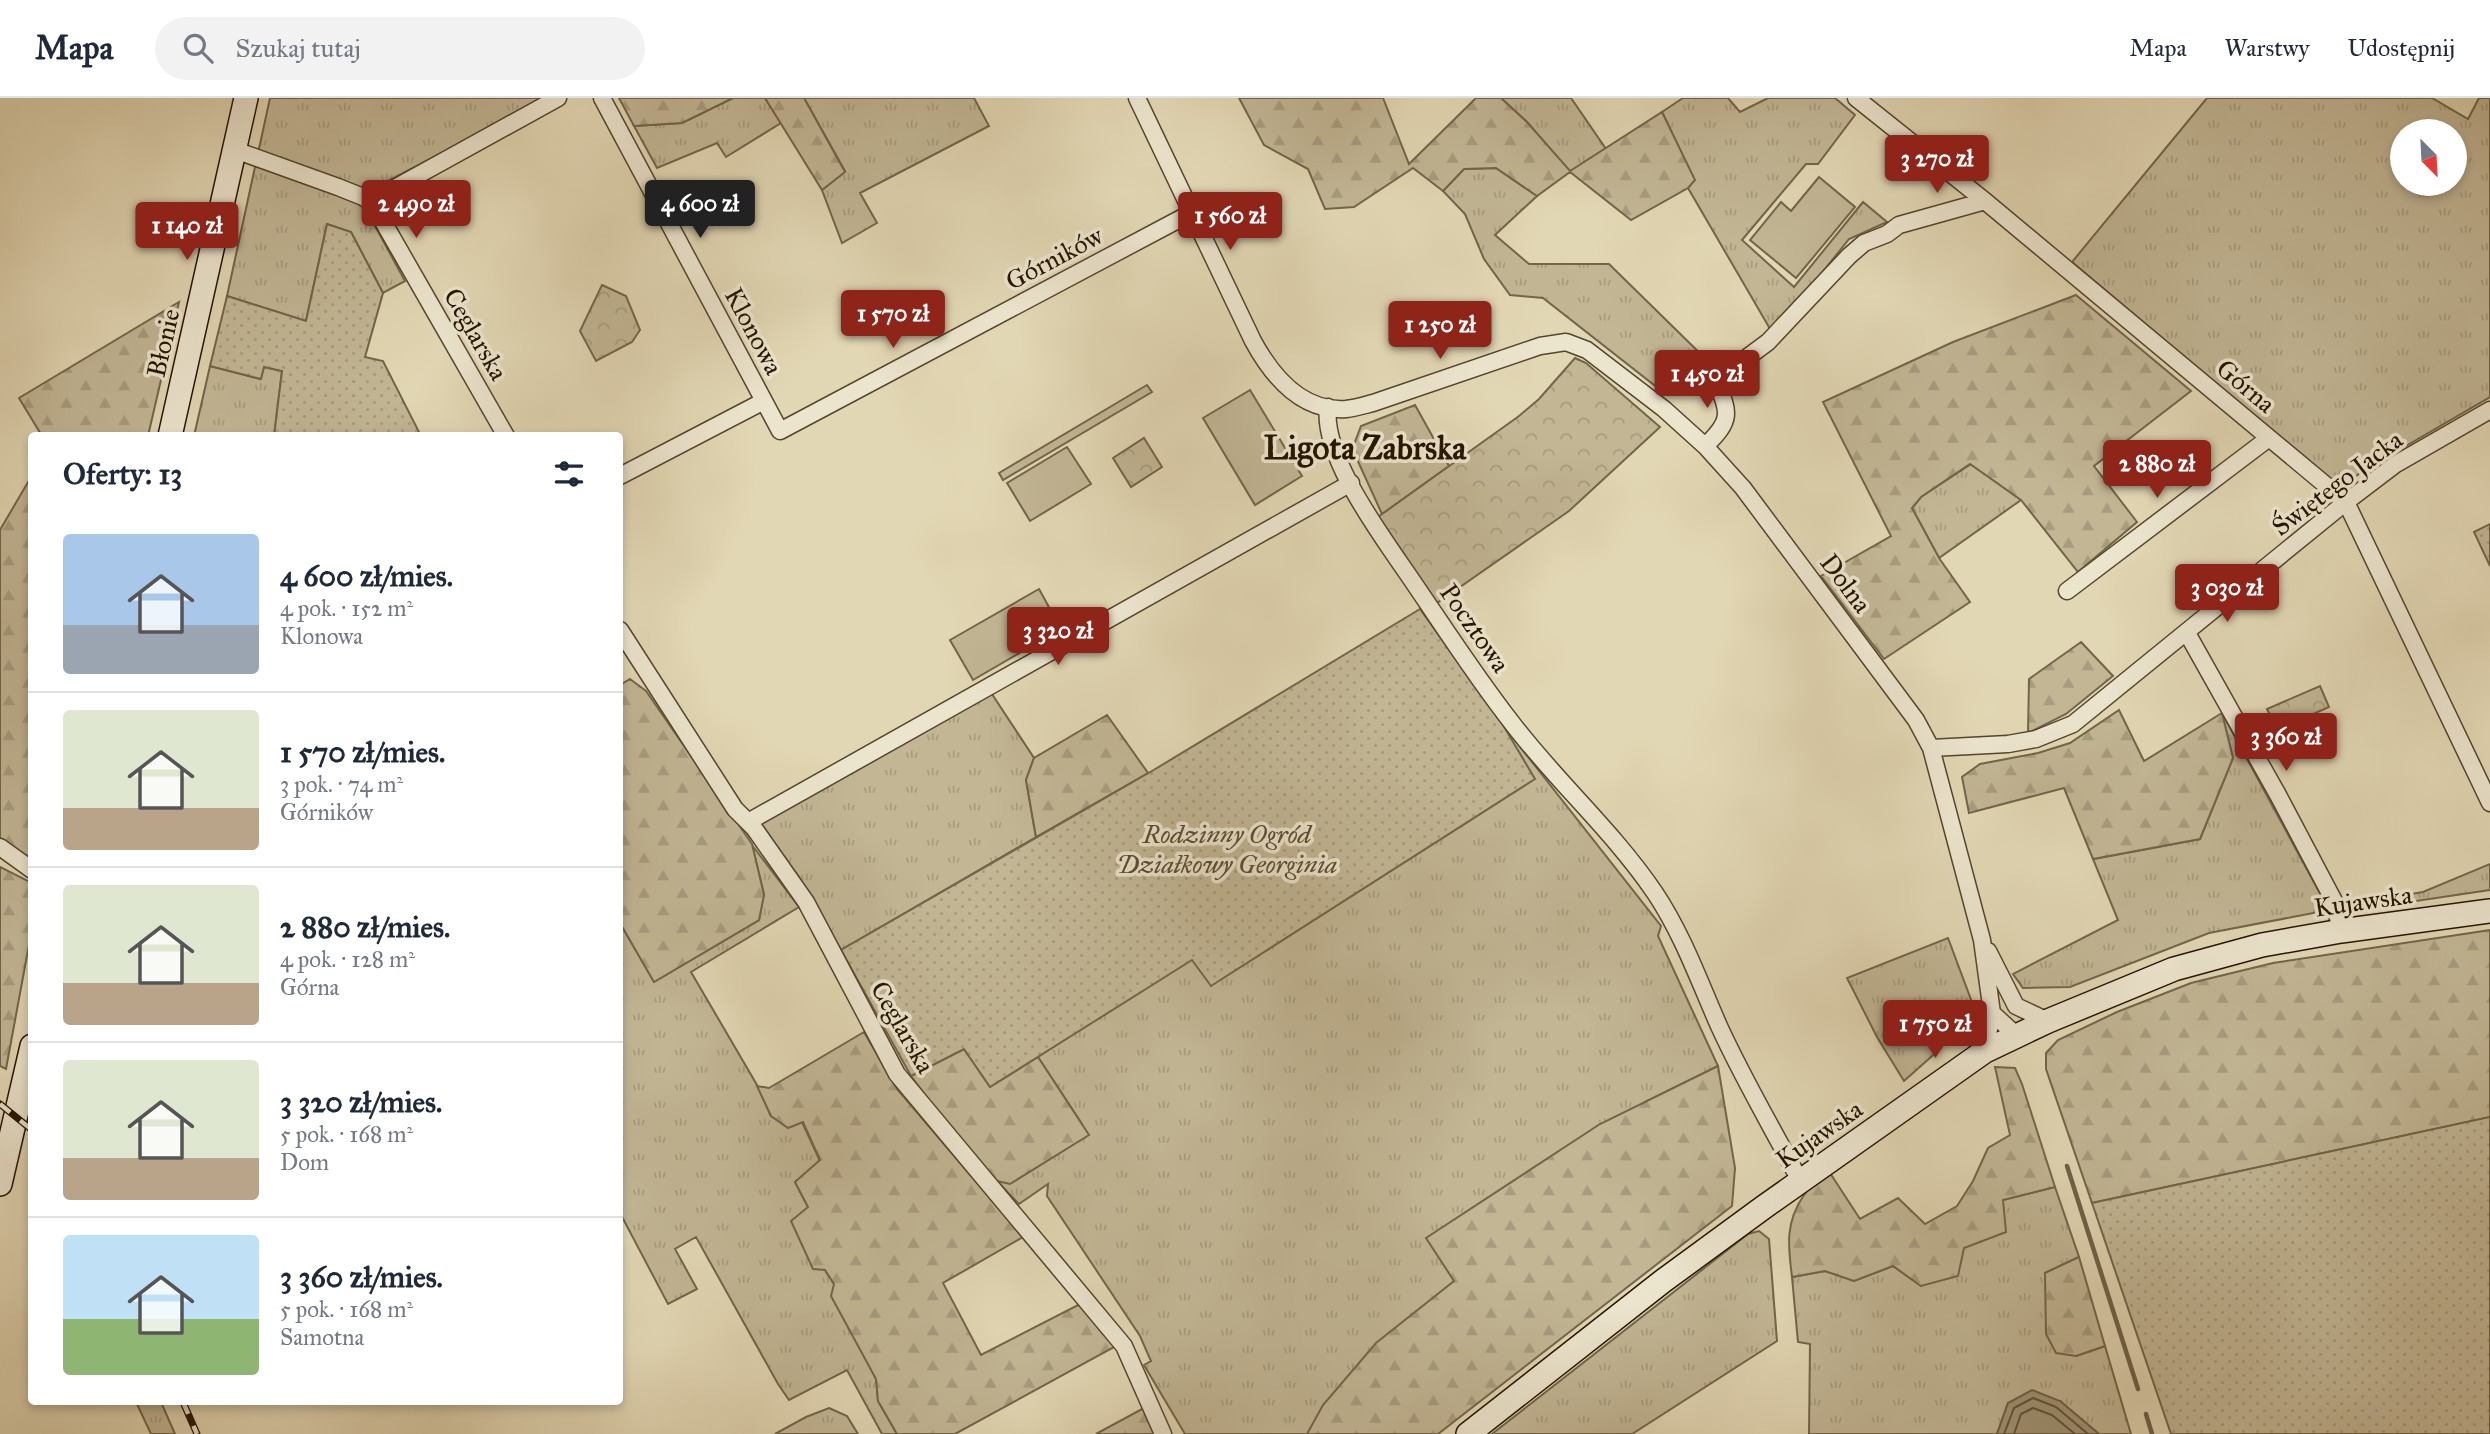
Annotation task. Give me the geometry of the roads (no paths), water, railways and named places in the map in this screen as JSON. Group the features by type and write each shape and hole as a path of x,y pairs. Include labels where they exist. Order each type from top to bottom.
{"street":[{"name":"Błonie","path":"171,432 246,98"},
{"path":"235,150 338,187 373,204 393,189 558,98"},
{"name":"Klonowa","path":"602,98 764,401"},
{"path":"1137,98 1253,341 1274,375 1295,394 1328,407"},
{"name":"Górna","path":"1856,98 1985,201 2346,502 2490,803"},
{"path":"1706,446 1726,424 1727,414 1714,376 1737,365 1769,342 1856,250 1899,225 1985,201"},
{"name":"Ceglarska","path":"373,204 504,432"},
{"name":"Górników","path":"764,401 780,431 1191,213"},
{"name":"Dolna","path":"1328,407 1345,409 1373,403 1553,343 1575,344 1594,355 1664,409 1706,446 1743,488 1881,671 1916,720 1931,748 1982,940 1993,1013 1985,1051"},
{"path":"623,474 764,401"},
{"name":"Pocztowa","path":"1328,407 1328,429 1334,451 1396,557 1512,723 1627,854 1655,894 1692,961 1735,1059 1800,1181"},
{"name":"Świętego Jacka","path":"1931,748 2018,743 2073,724 2396,464 2490,410"},
{"path":"2067,591 2269,438"},
{"path":"748,822 1351,483"},
{"path":"2187,633 2334,901 2342,931"},
{"name":"Ceglarska","path":"623,635 735,809 748,822 806,902 897,1074 1125,1346 1163,1434"},
{"path":"0,847 28,867"},
{"name":"Kujawska","path":"1468,1434 1663,1281 1985,1051 2048,1021 2174,969 2262,945 2490,911"},
{"name":"Dolna","path":"1982,940 2016,1006 2017,1035"},
{"path":"2016,1006 2048,1021"},
{"path":"1993,1013 2017,1035"},
{"path":"0,1184 28,1063"}],"water":[{"path":"2032,1390 2060,1401 2099,1434 1997,1434 2008,1403"}],"waterway":[{"path":"2067,1166 2138,1389"},
{"path":"2146,1414 2152,1434"}],"railway":[{"path":"0,1104 28,1127"},
{"path":"184,1405 197,1434"}],"district":[{"name":"Ligota Zabrska","path":"1365,447"}],"park label":[{"name":"Rodzinny Ogród Działkowy Georginia","path":"1227,849"}]}
